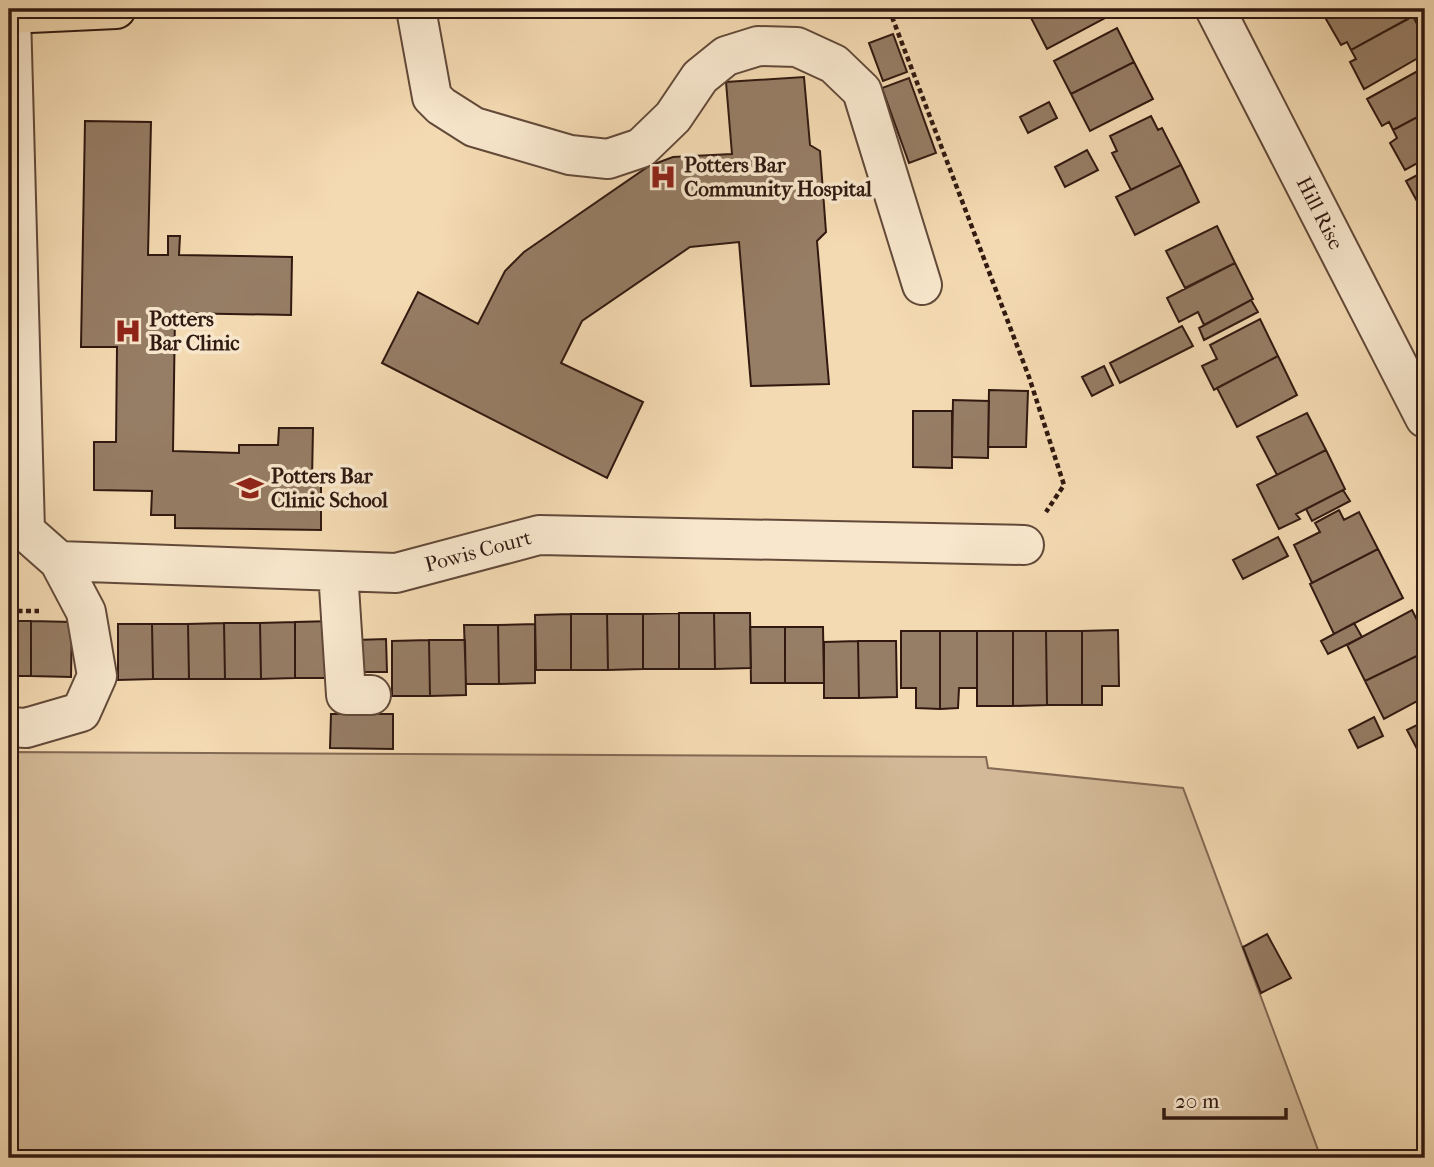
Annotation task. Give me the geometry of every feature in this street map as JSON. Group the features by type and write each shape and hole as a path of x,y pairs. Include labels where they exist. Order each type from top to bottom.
{"main road":[{"path":"10,14 116,9"}],"street":[{"path":"416,9 432,97 441,106 474,127 570,155 608,159 641,148 673,117 700,77 726,56 758,46 797,47 834,64 862,91 922,285"},
{"name":"Hill Rise","path":"1215,9 1425,418"},
{"path":"9,727 26,727 81,712 97,676 86,612 59,561 25,531 10,14"},
{"name":"Powis Court","path":"59,561 396,573 539,535 1024,545"},
{"path":"338,571 346,695 371,695"}],"path":[{"path":"889,9 1029,377 1064,485 1024,545"}],"shaded area":[{"path":"9,752 986,757 988,768 1183,788 1321,1158 9,1158"}],"building":[{"path":"1038,9 1107,9 1111,15 1047,49 1029,14"},
{"path":"1343,9 1403,9 1408,19 1351,50 1347,42 1341,45 1326,19"},
{"path":"1413,16 1425,40 1425,54 1364,89 1350,62 1356,59 1351,50"},
{"path":"1117,28 1134,62 1071,94 1054,61"},
{"path":"893,34 907,72 883,81 869,43"},
{"path":"1134,62 1153,99 1090,131 1071,94"},
{"path":"1425,67 1425,113 1393,130 1389,122 1382,126 1367,99"},
{"path":"804,77 810,145 820,151 826,232 817,241 829,384 751,386 739,242 690,247 582,321 561,363 643,402 607,478 382,363 418,292 478,324 505,271 524,252 649,166 673,157 732,154 726,82"},
{"path":"909,78 936,153 909,163 882,88"},
{"path":"1049,102 1057,118 1028,133 1020,117"},
{"path":"1425,113 1425,159 1405,170 1390,143 1397,138 1393,130"},
{"path":"1151,116 1158,130 1162,128 1181,165 1131,190 1112,153 1117,151 1110,136"},
{"name":"Potters Bar Clinic","path":"85,121 151,122 148,255 168,255 168,236 180,236 179,255 292,257 291,315 175,313 173,451 239,453 239,445 278,445 279,428 313,428 312,480 321,480 321,530 175,528 175,515 151,515 152,491 94,490 94,442 116,442 117,347 81,347"},
{"path":"1087,150 1098,170 1065,187 1055,167"},
{"path":"1181,165 1199,202 1135,235 1116,197"},
{"path":"1425,171 1425,216 1406,181"},
{"path":"1217,226 1235,263 1185,288 1166,251"},
{"path":"1235,263 1253,299 1204,325 1198,312 1179,322 1167,298"},
{"path":"1251,300 1258,312 1204,340 1199,328"},
{"path":"1260,319 1278,356 1214,390 1202,366 1217,359 1210,345"},
{"path":"1182,326 1193,346 1120,383 1110,363"},
{"path":"1278,356 1297,395 1237,427 1217,388"},
{"path":"1104,366 1113,385 1092,396 1082,377"},
{"path":"989,390 1028,391 1026,447 988,447"},
{"path":"953,400 989,401 988,458 952,457"},
{"path":"913,411 952,411 952,468 913,467"},
{"path":"1307,413 1326,450 1277,475 1257,437"},
{"path":"1326,450 1345,489 1296,514 1300,519 1279,529 1257,485"},
{"path":"1343,490 1350,501 1312,521 1306,509"},
{"path":"1339,510 1344,520 1359,512 1378,549 1312,583 1294,545 1320,532 1315,523"},
{"path":"1278,537 1288,556 1243,579 1233,560"},
{"path":"1378,549 1403,598 1334,634 1310,584"},
{"path":"1412,610 1425,636 1425,652 1365,681 1347,645"},
{"path":"679,613 679,669 643,669 643,614"},
{"path":"679,613 714,613 715,669 679,669"},
{"path":"714,613 750,613 751,668 715,669"},
{"path":"571,614 571,670 536,670 535,615"},
{"path":"571,614 607,614 608,670 571,670"},
{"path":"607,614 643,614 643,669 608,670"},
{"path":"9,621 31,621 31,676 9,676"},
{"path":"31,621 72,622 71,677 31,676"},
{"path":"333,621 334,678 295,678 295,622"},
{"path":"295,622 295,678 261,679 260,623"},
{"path":"224,623 225,679 189,679 188,624"},
{"path":"224,623 260,623 261,679 225,679"},
{"path":"1354,623 1362,637 1328,654 1321,641"},
{"path":"118,624 152,624 153,679 118,680"},
{"path":"152,624 188,624 189,679 153,679"},
{"path":"535,624 535,683 499,684 498,625"},
{"path":"464,625 498,625 499,684 466,684"},
{"path":"750,627 785,627 785,683 751,683"},
{"path":"785,627 823,627 824,683 785,683"},
{"path":"1118,630 1119,686 1102,686 1102,705 1082,705 1082,631"},
{"path":"901,631 940,631 940,709 916,708 916,688 901,688"},
{"path":"940,631 977,631 977,688 959,688 958,708 940,709"},
{"path":"977,631 1013,631 1013,706 977,706"},
{"path":"1013,631 1046,631 1047,705 1013,706"},
{"path":"1046,631 1082,631 1082,705 1047,705"},
{"path":"386,639 387,672 357,672 356,640"},
{"path":"429,640 430,696 392,696 392,641"},
{"path":"429,640 465,640 466,695 430,696"},
{"path":"858,641 859,698 824,698 824,642"},
{"path":"858,641 896,641 897,697 859,698"},
{"path":"1425,652 1425,697 1384,719 1365,681"},
{"path":"331,714 393,714 393,749 330,748"},
{"path":"1374,717 1383,736 1358,748 1349,730"},
{"path":"1425,721 1425,764 1407,730"},
{"path":"1267,934 1291,978 1261,993 1243,947"}],"place":[{"name":"Potters Bar Community Hospital","path":"663,177"},
{"name":"Potters Bar Clinic","path":"128,331"},
{"name":"Potters Bar Clinic School","path":"250,488"}]}
